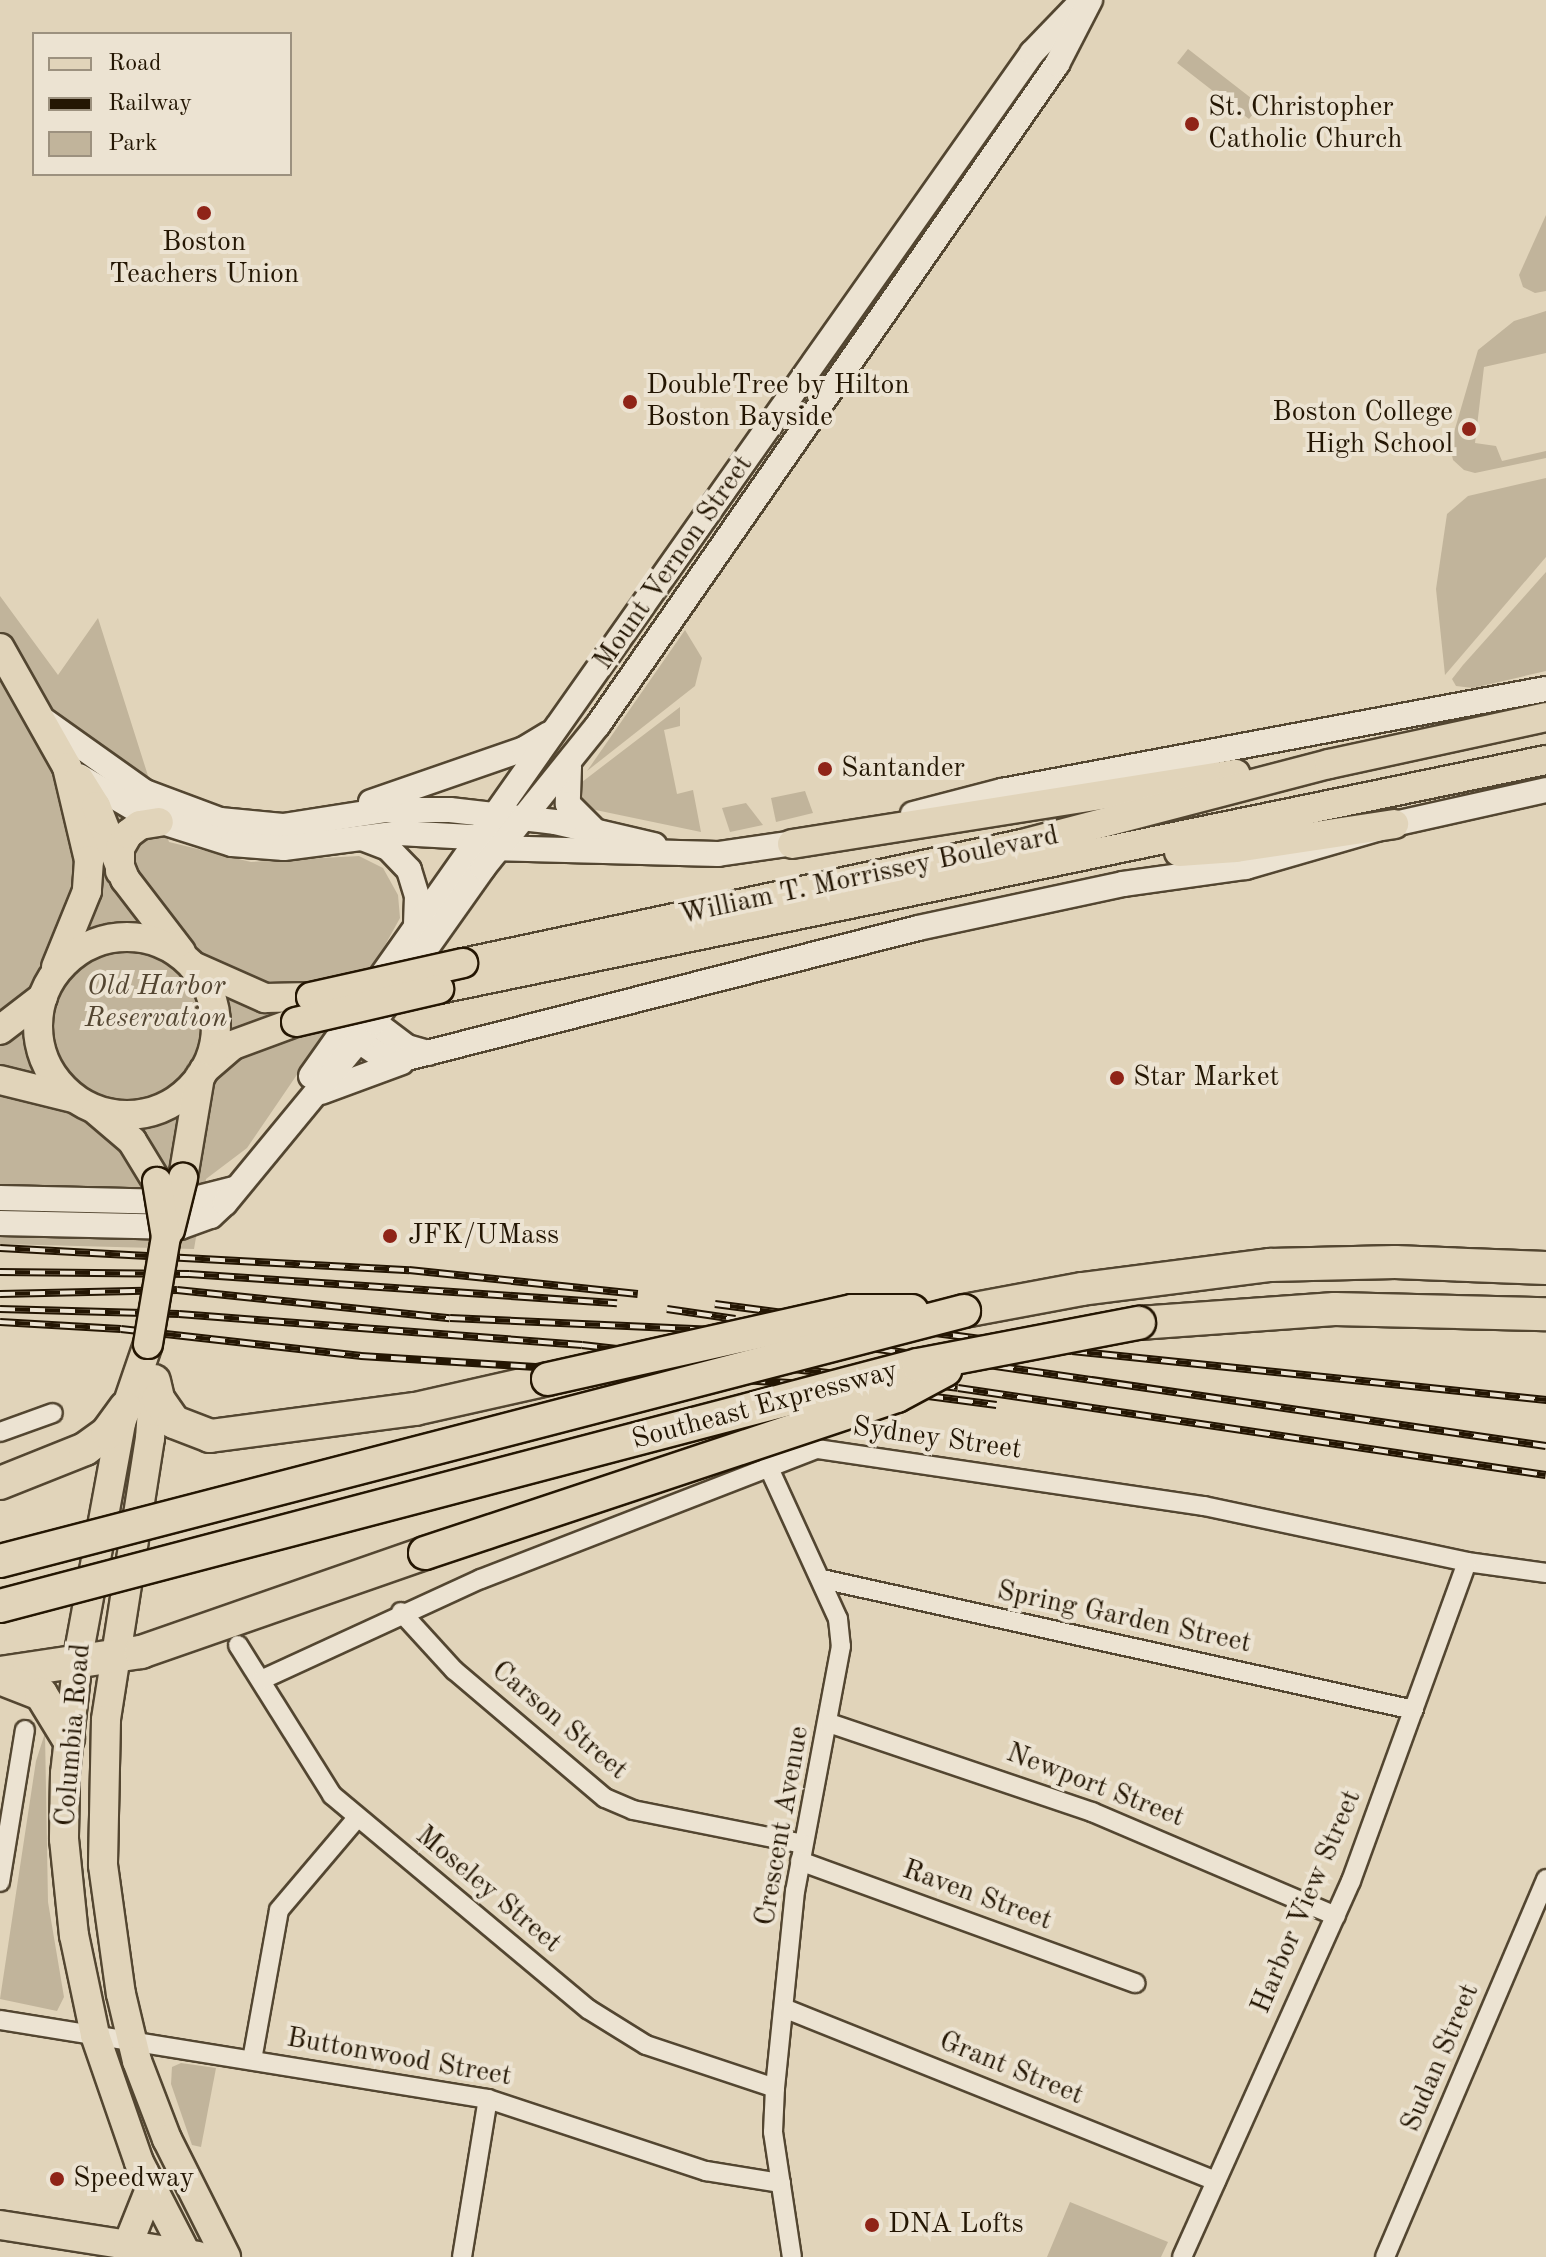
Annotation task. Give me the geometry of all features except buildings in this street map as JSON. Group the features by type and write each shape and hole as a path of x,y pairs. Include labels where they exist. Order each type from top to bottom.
{"highway":[{"name":"Southeast Expressway","path":"0,1561 964,1311 1143,1280 1331,1263 1546,1268"},
{"name":"Southeast Expressway","path":"0,1606 980,1350 1139,1323 1335,1309 1546,1314"},
{"path":"154,1381 171,1419 201,1435 454,1401 852,1311 964,1311"},
{"path":"0,1676 78,1658 141,1652 425,1553 897,1396 980,1350"},
{"path":"0,1483 85,1449 107,1433 125,1408"},
{"path":"0,1676 41,1694 61,1719 68,1738"}],"main road":[{"path":"0,648 43,719 67,767 96,806 120,872 191,964 208,990 215,1017 214,1044 202,1073 181,1096 150,1112 123,1115 0,1080"},
{"name":"William T. Morrissey Boulevard","path":"191,964 265,998 311,997 1022,844 1329,764 1546,717"},
{"name":"William T. Morrissey Boulevard","path":"202,1073 241,1041 296,1022 439,989 1546,760"},
{"path":"792,844 1207,778 1329,764"},
{"path":"67,767 90,876 46,990 38,1029 42,1053 57,1082 132,1141 170,1180"},
{"path":"120,872 120,848 128,834 140,825 159,822"},
{"path":"1074,856 1220,850 1394,824"},
{"path":"0,1030 46,990 78,951 118,937 153,940 191,964"},
{"name":"Columbia Road","path":"194,2256 150,2189 95,2035 68,1884 64,1806 68,1738 78,1658 125,1408 148,1344 165,1246 170,1180 202,1073"},
{"name":"Columbia Road","path":"148,1344 154,1381 150,1438 114,1656 101,1832 110,1930 131,2041 167,2139 226,2257"},
{"path":"128,2244 150,2189"},
{"path":"0,2225 194,2256"}],"street":[{"name":"Mount Vernon Street","path":"276,1137 298,1094 359,1026 489,843 495,815 1023,65 1052,28 1083,0"},
{"name":"Mount Vernon Street","path":"0,1223 180,1227 211,1216 240,1186 276,1137 313,1098 463,859 525,818 571,762 1057,64 1090,0"},
{"name":"William T. Morrissey Boulevard","path":"67,767 159,822 216,841 256,847 399,833 489,843 690,854 792,844 1002,791 1546,689"},
{"path":"43,719 108,769 182,809 246,825 310,824 524,749 565,719"},
{"path":"571,762 565,784 568,804 595,830"},
{"path":"313,1098 344,1081 428,1053 918,928 1290,857 1394,824 1546,790"},
{"name":"William T. Morrissey Boulevard","path":"310,824 396,809 495,815 595,830 690,854"},
{"path":"356,837 383,845 406,866 416,889 416,930"},
{"path":"359,1026 428,1053"},
{"path":"0,1198 195,1201 240,1186"},
{"path":"0,1432 53,1413"},
{"name":"Sydney Street","path":"261,1680 401,1612 817,1449 1219,1508 1467,1562 1546,1573"},
{"name":"Crescent Avenue","path":"768,1466 822,1579 838,1619 841,1646 829,1723 801,1852 775,2088 773,2132 792,2257"},
{"name":"Harbor View Street","path":"1182,2257 1336,1916 1467,1562"},
{"name":"Spring Garden Street","path":"822,1579 1414,1710"},
{"name":"Carson Street","path":"401,1612 454,1670 605,1798 633,1810 801,1852"},
{"name":"Moseley Street","path":"238,1645 332,1795 606,2024 646,2045 775,2088"},
{"name":"Newport Street","path":"829,1723 1092,1812 1336,1916"},
{"path":"0,1882 5,1824 25,1730"},
{"path":"252,2060 279,1910 357,1818"},
{"name":"Raven Street","path":"801,1852 1136,1983"},
{"name":"Sudan Street","path":"1385,2257 1541,1908 1546,1879"},
{"name":"Grant Street","path":"786,2009 1216,2181"},
{"name":"Buttonwood Street","path":"0,2020 488,2099 706,2171 781,2183"},
{"path":"462,2257 488,2099"}],"green space":[{"path":"1188,49 1260,105 1249,119 1177,63"},
{"path":"1546,215 1546,291 1535,293 1523,287 1519,275"},
{"path":"1546,311 1546,353 1484,367 1475,443 1496,446 1502,461 1546,451 1546,458 1475,473 1464,470 1453,460 1450,446 1478,350 1514,321"},
{"path":"1546,478 1546,557 1445,675 1436,589 1447,514 1468,496"},
{"path":"1546,572 1546,671 1473,688 1456,686 1452,679 1463,665"},
{"name":"Old Harbor Reservation","path":"0,596 58,675 98,618 169,842 251,862 359,856 383,868 398,895 400,918 384,947 247,1148 206,1179 194,1249 0,1244"},
{"path":"685,630 702,658 695,686 587,771"},
{"path":"680,707 680,726 664,730 677,794 693,790 701,832 586,808 579,800 582,782"},
{"path":"805,791 813,813 776,822 771,798"},
{"path":"746,803 763,825 730,832 722,808"},
{"path":"45,1733 48,1902 64,1997 57,2011 0,1999 36,1761"},
{"path":"181,2063 216,2068 201,2147 192,2145 171,2084 172,2067"},
{"path":"1070,2202 1168,2242 1161,2257 1047,2257"}],"railway":[{"path":"0,1248 409,1270 638,1294"},
{"path":"0,1272 189,1274 617,1303"},
{"path":"0,1294 177,1290 450,1318 761,1332 1546,1446"},
{"path":"715,1304 1072,1351 1546,1400"},
{"path":"0,1309 179,1314 582,1345 958,1388 1546,1475"},
{"path":"667,1309 735,1319"},
{"path":"0,1322 121,1329 361,1356 849,1387"},
{"path":"928,1396 996,1405"}],"place":[{"name":"St. Christopher Catholic Church","path":"1192,124"},
{"name":"Boston Teachers Union","path":"204,213"},
{"name":"DoubleTree by Hilton Boston Bayside","path":"630,402"},
{"name":"Boston College High School","path":"1469,429"},
{"name":"Santander","path":"825,769"},
{"name":"Star Market","path":"1117,1078"},
{"name":"JFK/UMass","path":"390,1236"},
{"name":"Speedway","path":"57,2179"},
{"name":"DNA Lofts","path":"872,2225"}]}
